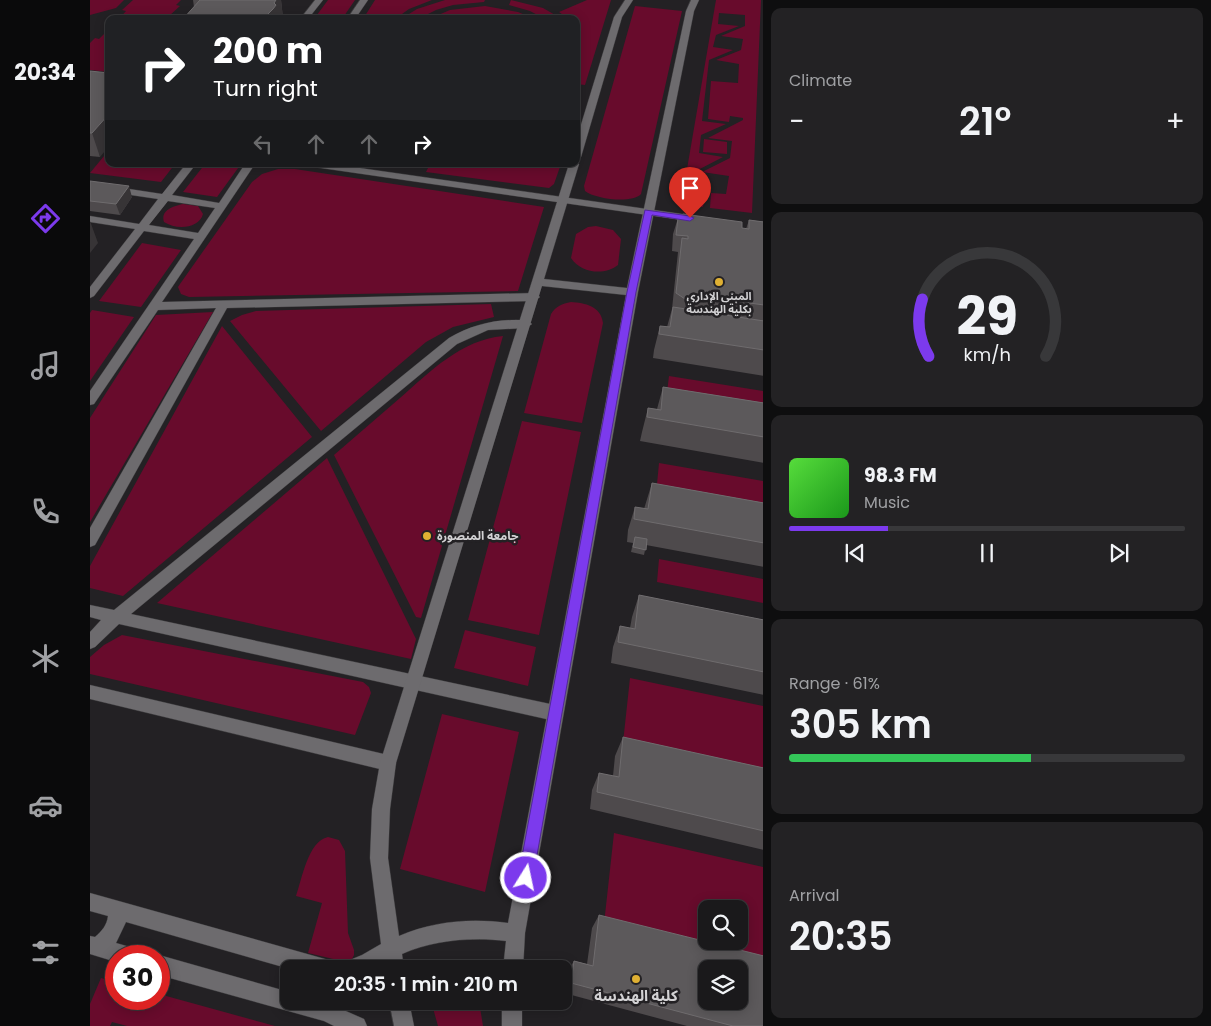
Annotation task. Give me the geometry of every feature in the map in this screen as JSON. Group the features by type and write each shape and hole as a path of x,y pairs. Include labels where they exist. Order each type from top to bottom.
{"street":[{"path":"307,15 319,0"},
{"path":"354,15 364,0"},
{"path":"580,144 618,17 629,0"},
{"path":"514,960 516,933 555,712 632,292 690,11 695,0"},
{"path":"90,401 248,167"},
{"path":"335,167 708,221"},
{"path":"392,960 379,858 381,809 388,763 526,324 573,167"},
{"path":"90,186 221,206"},
{"path":"90,219 201,237"},
{"path":"538,282 632,292"},
{"path":"154,306 534,297"},
{"path":"90,541 224,304"},
{"path":"90,642 105,626 453,341 467,332 484,326 503,323 526,324"},
{"path":"90,611 414,683 555,712"},
{"path":"90,692 388,763"},
{"path":"90,902 293,960"},
{"path":"94,946 106,940 114,931 118,921 118,910"},
{"path":"375,960 390,950 415,939 439,932 464,929 491,929 516,933"},
{"path":"170,968 326,1012 357,1026"},
{"path":"401,1010 404,1026"},
{"path":"512,1010 512,1026"}],"lane":[{"path":"90,294 188,167"}],"shaded area":[{"path":"90,0 124,0 116,8 90,15"},
{"path":"133,0 181,0 176,5 180,6 170,15 122,15 126,11 122,10"},
{"path":"328,0 355,0 345,15 317,15"},
{"path":"375,0 432,0 409,9 401,15 366,15"},
{"path":"445,0 485,0 484,2 453,5 426,15 407,15 417,9"},
{"path":"511,0 543,8 555,15 538,15 509,5"},
{"path":"587,0 611,0 585,85 580,84 580,15 563,15 559,12"},
{"path":"716,0 761,0 752,213 710,208 711,193 726,194 729,176 702,172 730,158 732,141 708,138 743,120 743,118 730,116 729,122 708,119 711,81 738,83 739,64 716,60 741,50 743,39 721,36 745,26 745,15 719,13 718,24 739,26 716,35 713,47 733,50 709,60 702,121 726,124 701,135 699,153 723,157 694,172 693,187 707,188 703,207 681,204"},
{"path":"485,6 525,15 438,15 450,10"},
{"path":"635,6 682,11 641,194 622,200 590,194 585,191 584,186"},
{"path":"105,33 105,72 90,70 90,43 95,38 99,39"},
{"path":"704,139 727,142 727,154 703,152"},
{"path":"105,155 105,167 173,167 161,182 90,173"},
{"path":"203,167 239,167 217,197 183,192"},
{"path":"428,167 560,167 554,184 549,188 426,172"},
{"path":"278,169 295,169 544,207 518,291 189,297 181,294 178,287 252,182 262,174"},
{"path":"183,204 198,206 203,214 201,219 197,223 186,227 169,225 164,222 163,218 166,212 172,207"},
{"path":"596,226 613,230 621,239 618,265 600,272 587,270 575,263 571,258 576,234 588,227"},
{"path":"142,243 181,250 141,307 99,301"},
{"path":"571,302 582,303 596,309 602,317 603,323 582,423 524,413 551,314 560,306"},
{"path":"491,304 494,317 453,327 426,342 321,431 230,321 256,311"},
{"path":"92,310 134,317 90,381 90,313"},
{"path":"213,312 90,522 90,418 156,315"},
{"path":"222,326 312,437 123,596 90,588 90,566"},
{"path":"503,336 421,618 416,617 334,455 447,358 474,344"},
{"path":"669,376 763,391 763,426 665,409"},
{"path":"522,421 581,432 539,635 468,620"},
{"path":"327,458 416,639 411,659 157,603"},
{"path":"659,463 763,481 763,524 655,505"},
{"path":"659,559 763,579 763,603 657,582"},
{"path":"465,630 536,647 528,686 454,668"},
{"path":"122,635 363,682 369,687 371,693 355,735 90,674 90,657 104,645"},
{"path":"630,678 763,706 763,783 622,752"},
{"path":"442,714 519,732 485,892 400,869"},
{"path":"614,833 763,867 763,964 707,950 748,950 748,900 698,900 698,948 604,924"},
{"path":"328,837 339,840 345,851 348,933 354,950 352,960 337,960 308,953 322,903 296,896 303,871 311,853 321,840"},
{"path":"101,978 105,979 105,1010 170,1010 170,997 275,1026 127,1026 112,1022 110,1026 90,1026 90,1004"},
{"path":"434,1010 480,1010 483,1026 438,1026"}],"building":[{"path":"200,0 276,0 274,3 276,5 267,15 187,15"},
{"path":"90,71 105,73 105,118 90,133"},
{"path":"90,181 129,186 116,204 90,201"},
{"name":"المبنى الإداري بكلية الهندسة","path":"683,214 742,222 742,228 749,229 749,220 763,222 763,305 706,297 705,301 685,299 676,293 682,238 688,239 688,236 676,235 678,218"},
{"path":"673,307 763,321 763,350 659,334 660,326 670,327"},
{"path":"663,387 763,403 763,437 647,417 648,408 661,410"},
{"path":"652,483 763,503 763,543 634,519 635,507 648,509"},
{"path":"635,537 647,539 646,550 633,547"},
{"path":"639,595 763,620 763,672 618,642 620,626 635,629"},
{"path":"623,737 763,768 763,831 597,792 599,773 619,777"},
{"name":"كلية الهندسة","path":"599,915 698,940 698,950 740,950 763,956 763,1026 733,1026 572,983 574,961 593,966"}],"place":[{"name":"المبنى الإداري بكلية الهندسة","path":"719,282"},
{"name":"جامعة المنصورة","path":"427,536"},
{"name":"كلية الهندسة","path":"636,979"}],"route":[{"path":"526,878 648,212 690,218"}]}
